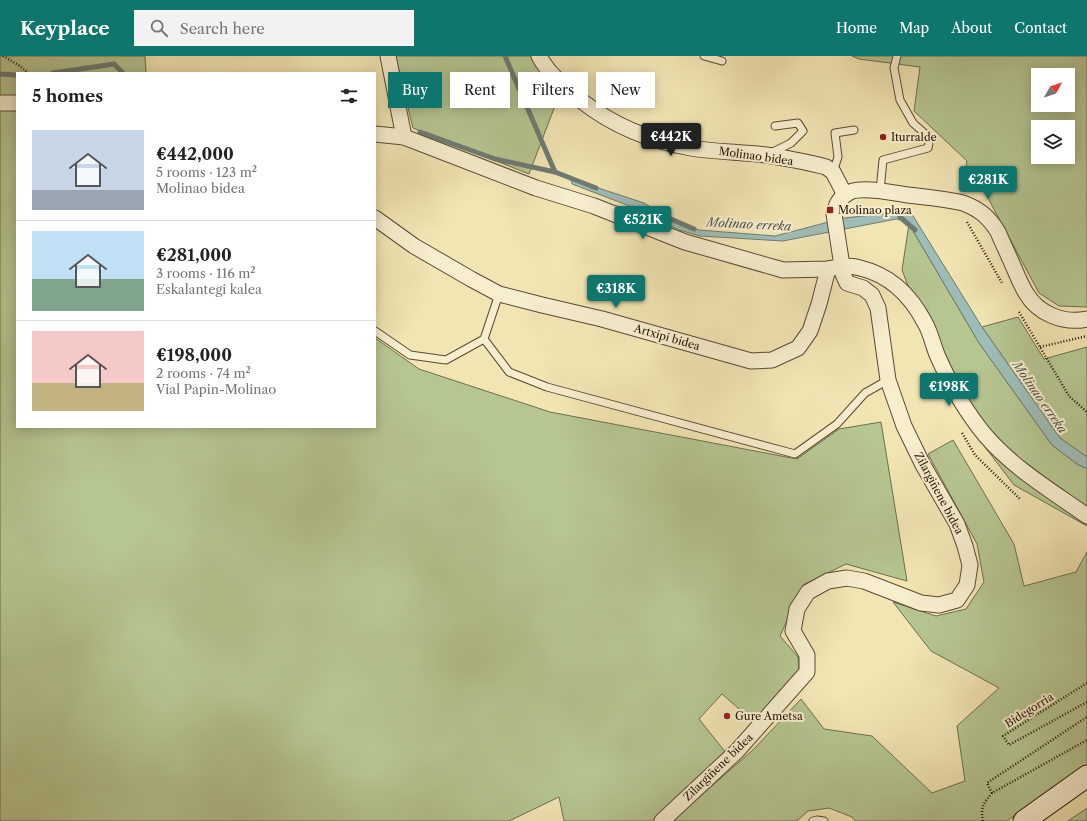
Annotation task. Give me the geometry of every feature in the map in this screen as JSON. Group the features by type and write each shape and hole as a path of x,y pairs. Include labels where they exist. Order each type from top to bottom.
{"street":[{"path":"388,56 404,137"},
{"name":"Molinao bidea","path":"538,56 552,75 570,92 600,114 632,131 654,139 691,148 767,155 822,166 833,172"},
{"path":"0,103 16,103"},
{"path":"376,134 404,137 536,188 594,206 685,242 783,270 859,268 869,270 885,277 900,288 913,303 926,324 948,378 984,434 1004,455 1024,471 1087,516"},
{"path":"833,172 846,195 854,190 880,191 954,201 972,206 987,217 996,228 1027,294 1034,304 1042,311 1062,319 1087,319"},
{"name":"Artxipi bidea","path":"376,219 414,246 499,294 602,319 751,361 772,360 798,348 810,331 819,304 835,268 837,236 834,214 838,201 846,195"},
{"name":"Zilargiñene bidea","path":"662,821 738,751 807,672 807,655 793,631 796,610 808,592 828,581 847,578 864,581 921,603 939,605 956,600 967,585 970,565 957,524 923,465 904,426 888,380 878,308 872,295 863,288 847,283 843,274 835,268"},
{"path":"1024,821 1087,776"},
{"path":"1046,821 1087,792"}],"lane":[{"path":"704,56 722,61"},
{"path":"880,191 883,160 928,148 930,138 913,123 900,100 894,68 897,56"},
{"path":"767,155 791,143 803,131 798,123 775,126"},
{"path":"833,172 838,157 835,132 854,130"},
{"path":"376,332 410,355 446,360 484,339 499,294"},
{"path":"484,339 509,372 547,387 795,454 836,424 865,393 888,380"},
{"path":"813,821 824,821"}],"path":[{"path":"3,56 27,72"},
{"path":"1040,347 1087,336"},
{"name":"Bidegorria","path":"1087,682 1003,736 1009,745 1087,702"},
{"path":"992,793 987,782 1087,717"},
{"path":"983,821 981,812 992,793 1087,740"}],"green space":[{"path":"0,56 145,56 146,72 16,72 16,428 376,428 376,339 419,369 550,412 797,459 839,429 881,422 907,581 846,564 803,585 780,636 798,657 799,671 754,722 722,694 699,719 727,754 679,798 651,821 564,821 559,797 509,821 0,821"},
{"path":"390,56 531,56 533,62 543,72 518,72 518,108 554,108 529,174 413,128 408,108 442,108 442,72 399,72 397,63"},
{"path":"852,56 1087,56 1087,307 1059,306 1039,293 982,187 963,182 967,161 914,111 920,67 859,59"},
{"path":"909,224 979,343 1052,445 1077,464 1087,469 1087,526 1014,485 972,430 937,363 902,270"},
{"path":"1018,317 1044,359 1087,347 1087,457 1060,438 982,327"},
{"path":"953,440 1014,544 1024,586 1076,572 1087,552 1087,765 1063,780 1007,821 855,821 852,817 829,808 808,811 797,821 672,821 754,749 801,699 824,729 872,736 932,793 965,781 957,726 999,688 931,651 893,602 936,616 966,609 984,582 977,544 928,454"},
{"path":"1087,808 1087,821 1068,821"}],"water":[{"path":"571,179 644,203 673,221 699,230 775,236 844,218 910,211 982,327 1060,438 1087,457 1087,469 1077,464 1052,445 979,343 906,221 896,219 783,241 700,236 679,230 640,210 572,184"}],"waterway":[{"path":"505,56 555,172"},
{"name":"Molinao erreka","path":"60,72 114,64 122,72"},
{"name":"Molinao erreka","path":"0,74 16,75"},
{"name":"Molinao erreka","path":"420,132 495,159 555,172 596,188"},
{"name":"Molinao erreka","path":"657,213 694,229"},
{"name":"Molinao erreka","path":"900,217 915,230"}],"place":[{"name":"Iturralde","path":"883,137"},
{"name":"Molinao plaza","path":"830,210"},
{"name":"Gure Ametsa","path":"727,716"}]}
